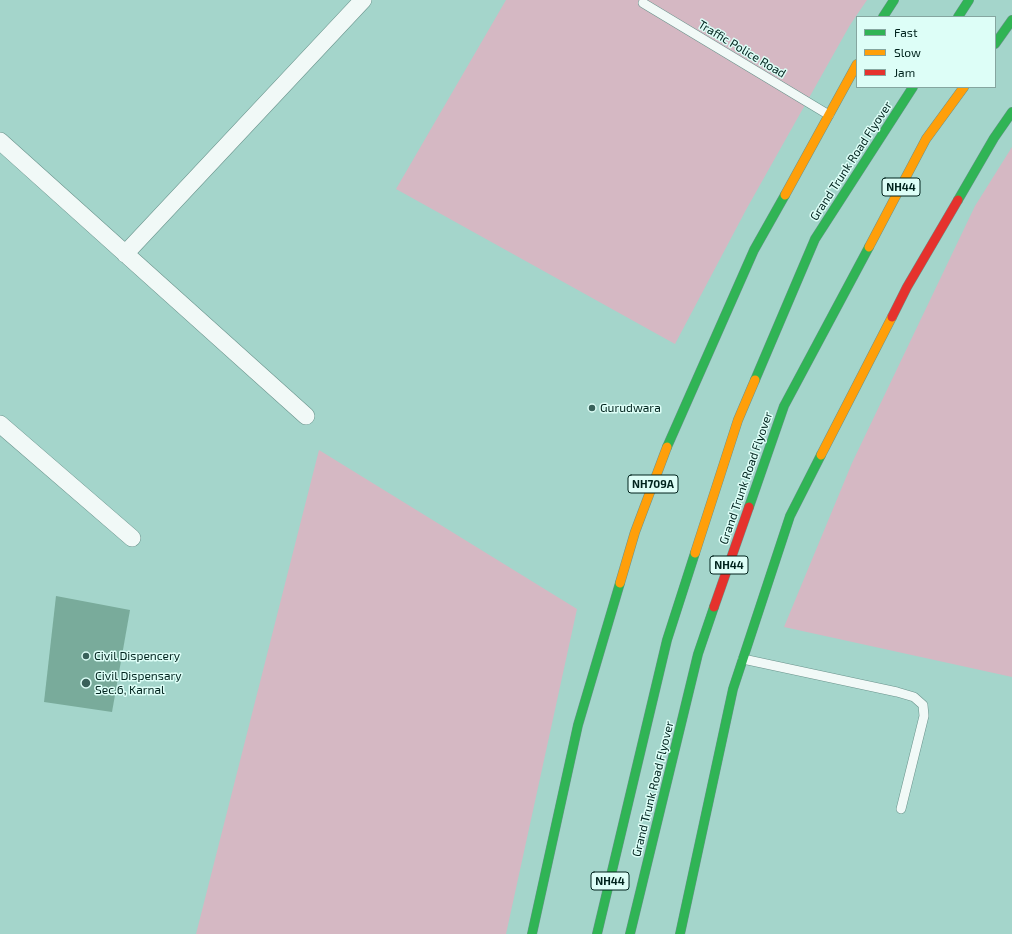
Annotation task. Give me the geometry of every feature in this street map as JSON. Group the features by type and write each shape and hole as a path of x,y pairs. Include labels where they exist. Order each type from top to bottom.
{"highway":[{"path":"884,16 894,0"},
{"path":"959,16 969,0"},
{"path":"996,43 1012,20"},
{"name":"NH709A","path":"532,934 578,725 634,532 662,458 754,250 856,66"},
{"name":"Grand Trunk Road Flyover","path":"597,934 667,640 738,420 815,239 912,88"},
{"name":"Grand Trunk Road Flyover","path":"630,934 698,654 784,406 926,139 963,88"},
{"path":"680,934 733,690 790,516 907,287 994,138 1012,112"}],"street":[{"path":"124,254 363,0"},
{"path":"0,141 306,416"},
{"path":"0,424 132,538"}],"lane":[{"name":"Traffic Police Road","path":"643,3 829,115"},
{"path":"743,659 914,697 923,706 924,716 900,809"}],"shaded area":[{"path":"506,0 867,0 850,25 747,208 675,344 396,189"},
{"path":"1012,147 1012,677 784,627 852,463 975,206"},
{"path":"319,450 577,609 506,934 196,934"}],"building":[{"name":"Civil Dispencery","path":"56,596 130,610 112,712 44,702"}],"traffic: fast":[{"path":"884,16 894,0"},
{"path":"959,16 969,0"},
{"path":"996,43 1012,20"},
{"path":"755,380 815,239 912,88"},
{"path":"958,200 994,138 1012,112"},
{"path":"667,447 754,250 785,195"},
{"path":"749,507 784,406 869,247"},
{"path":"680,934 733,689 790,516 821,455"},
{"path":"597,934 667,640 695,553"},
{"path":"532,934 578,725 620,583"},
{"path":"630,934 698,654 714,607"}],"traffic: slow":[{"path":"785,195 856,66"},
{"path":"869,247 926,139 963,88"},
{"path":"821,455 892,317"},
{"path":"695,553 738,420 755,380"},
{"path":"620,583 635,532 667,447"}],"traffic: jam":[{"path":"892,317 907,287 958,200"},
{"path":"714,607 749,507"}],"place":[{"name":"Gurudwara","path":"592,408"},
{"name":"Civil Dispencery","path":"86,656"},
{"name":"Civil Dispensary Sec.6, Karnal","path":"86,683"}]}
